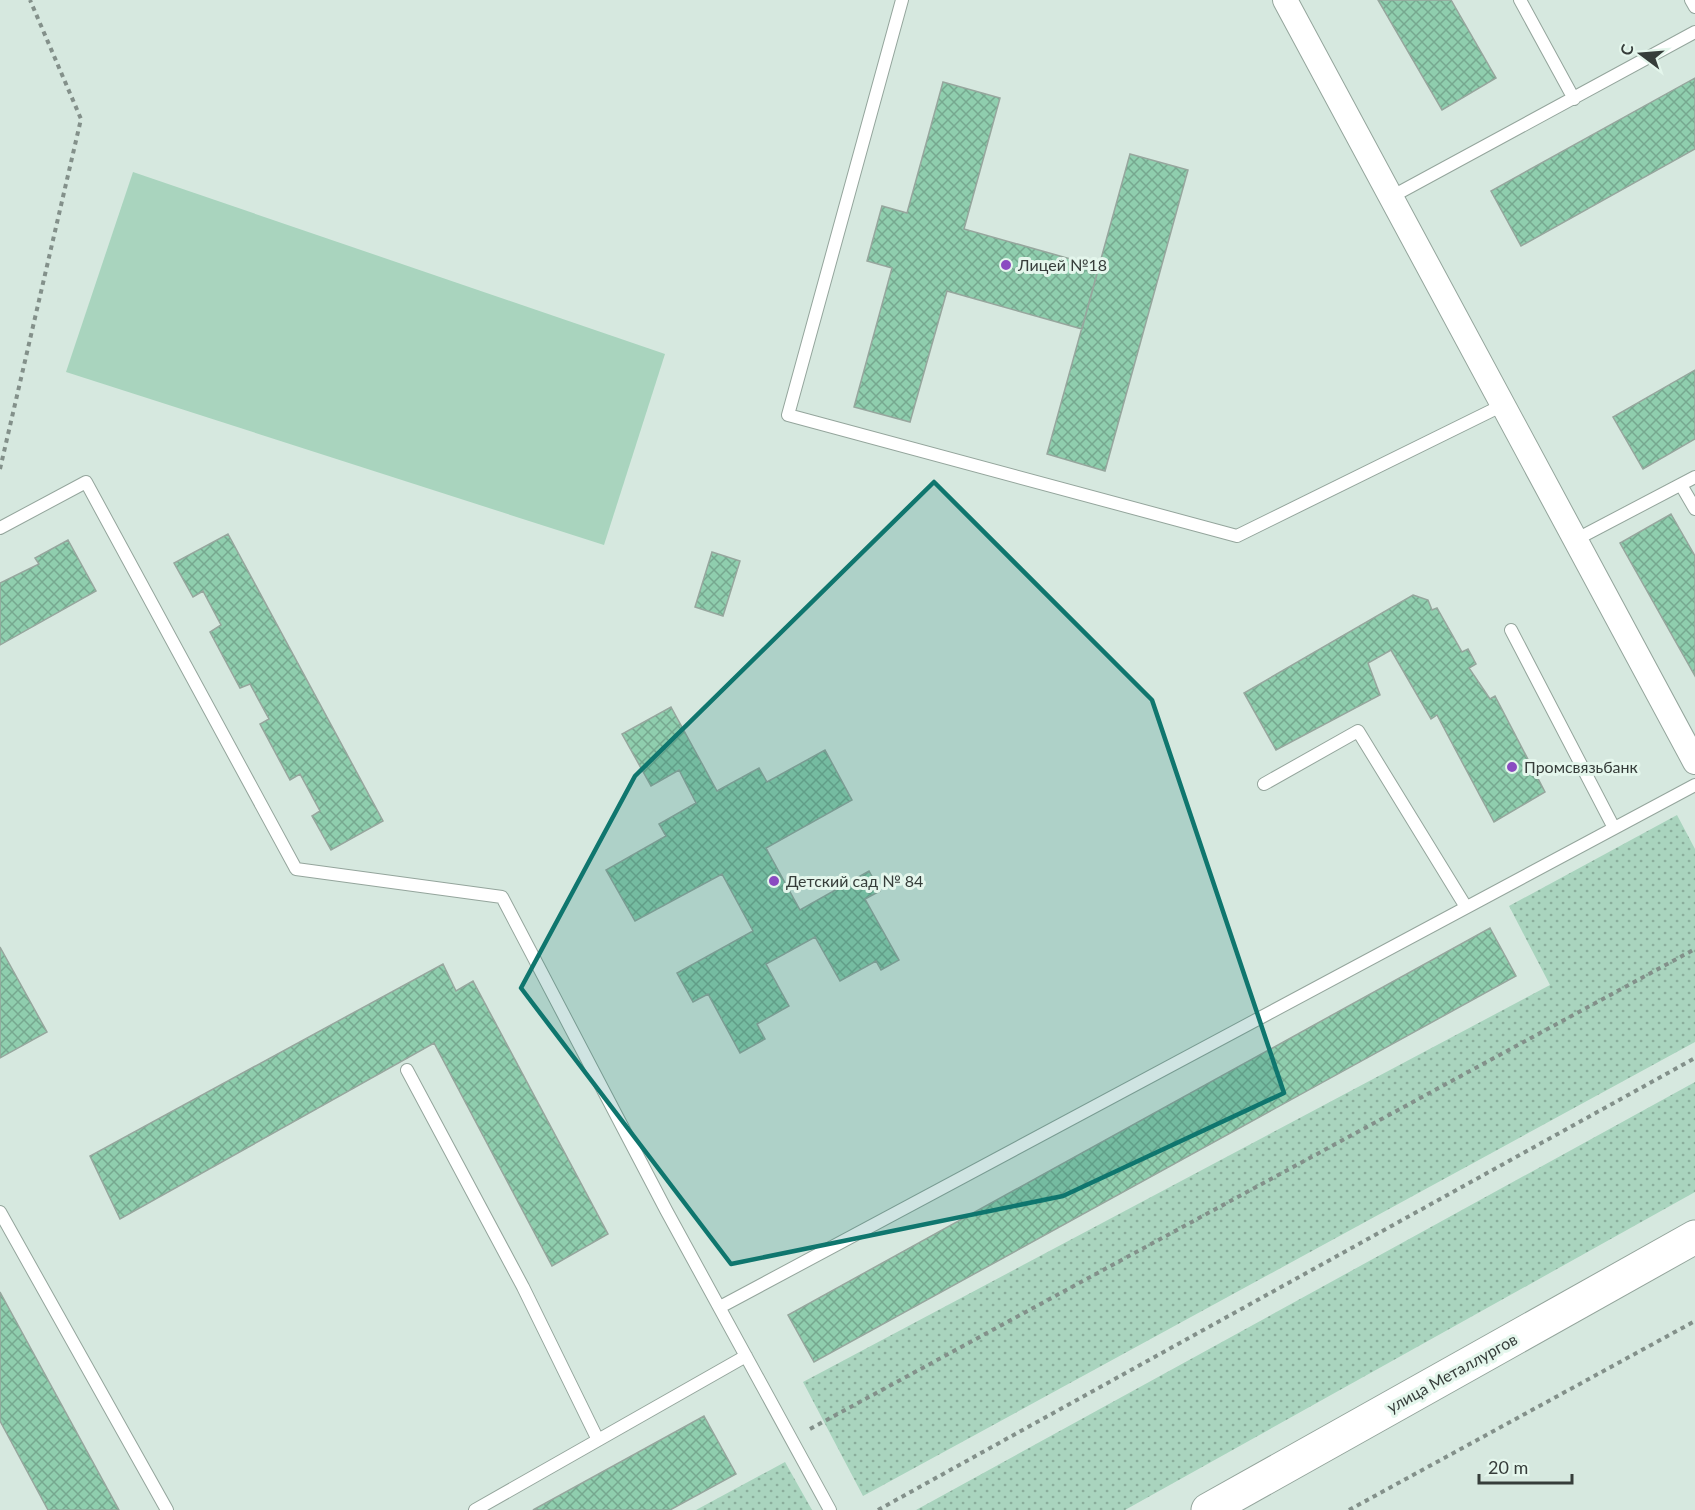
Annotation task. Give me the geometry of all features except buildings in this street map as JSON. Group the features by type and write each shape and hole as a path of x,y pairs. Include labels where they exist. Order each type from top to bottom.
{"main road":[{"name":"улица Металлургов","path":"1208,1510 1695,1237"}],"street":[{"path":"1285,0 1695,762"}],"lane":[{"path":"902,0 788,416 1237,536 1503,405"},
{"path":"1520,0 1574,99"},
{"path":"1691,0 1695,7"},
{"path":"1391,197 1695,32"},
{"path":"1575,540 1695,477"},
{"path":"0,528 86,482 296,869 502,897 746,1356 831,1510"},
{"path":"1681,485 1695,509"},
{"path":"1511,630 1614,828"},
{"path":"1264,784 1358,731 1466,908"},
{"path":"720,1307 1695,785"},
{"path":"407,1070 523,1287 598,1440"},
{"path":"0,1212 168,1510"},
{"path":"475,1510 746,1356"}],"path":[{"path":"0,469 81,119 30,0"},
{"path":"791,1439 1695,949"},
{"path":"878,1510 1695,1058"},
{"path":"1349,1510 1695,1321"}],"highlighted area":[{"path":"934,482 1152,700 1284,1093 1063,1196 731,1264 521,988 635,776"}],"green space":[{"path":"133,172 665,354 604,545 66,372"},
{"path":"1677,815 1695,849 1695,1042 863,1496 803,1382 1550,985 1509,906"},
{"path":"1695,1082 1695,1192 1125,1510 916,1510"},
{"path":"785,1462 812,1510 696,1510"}],"place":[{"name":"Лицей №18","path":"1006,265"},
{"name":"Промсвязьбанк","path":"1512,767"},
{"name":"Детский сад № 84","path":"774,881"}]}
